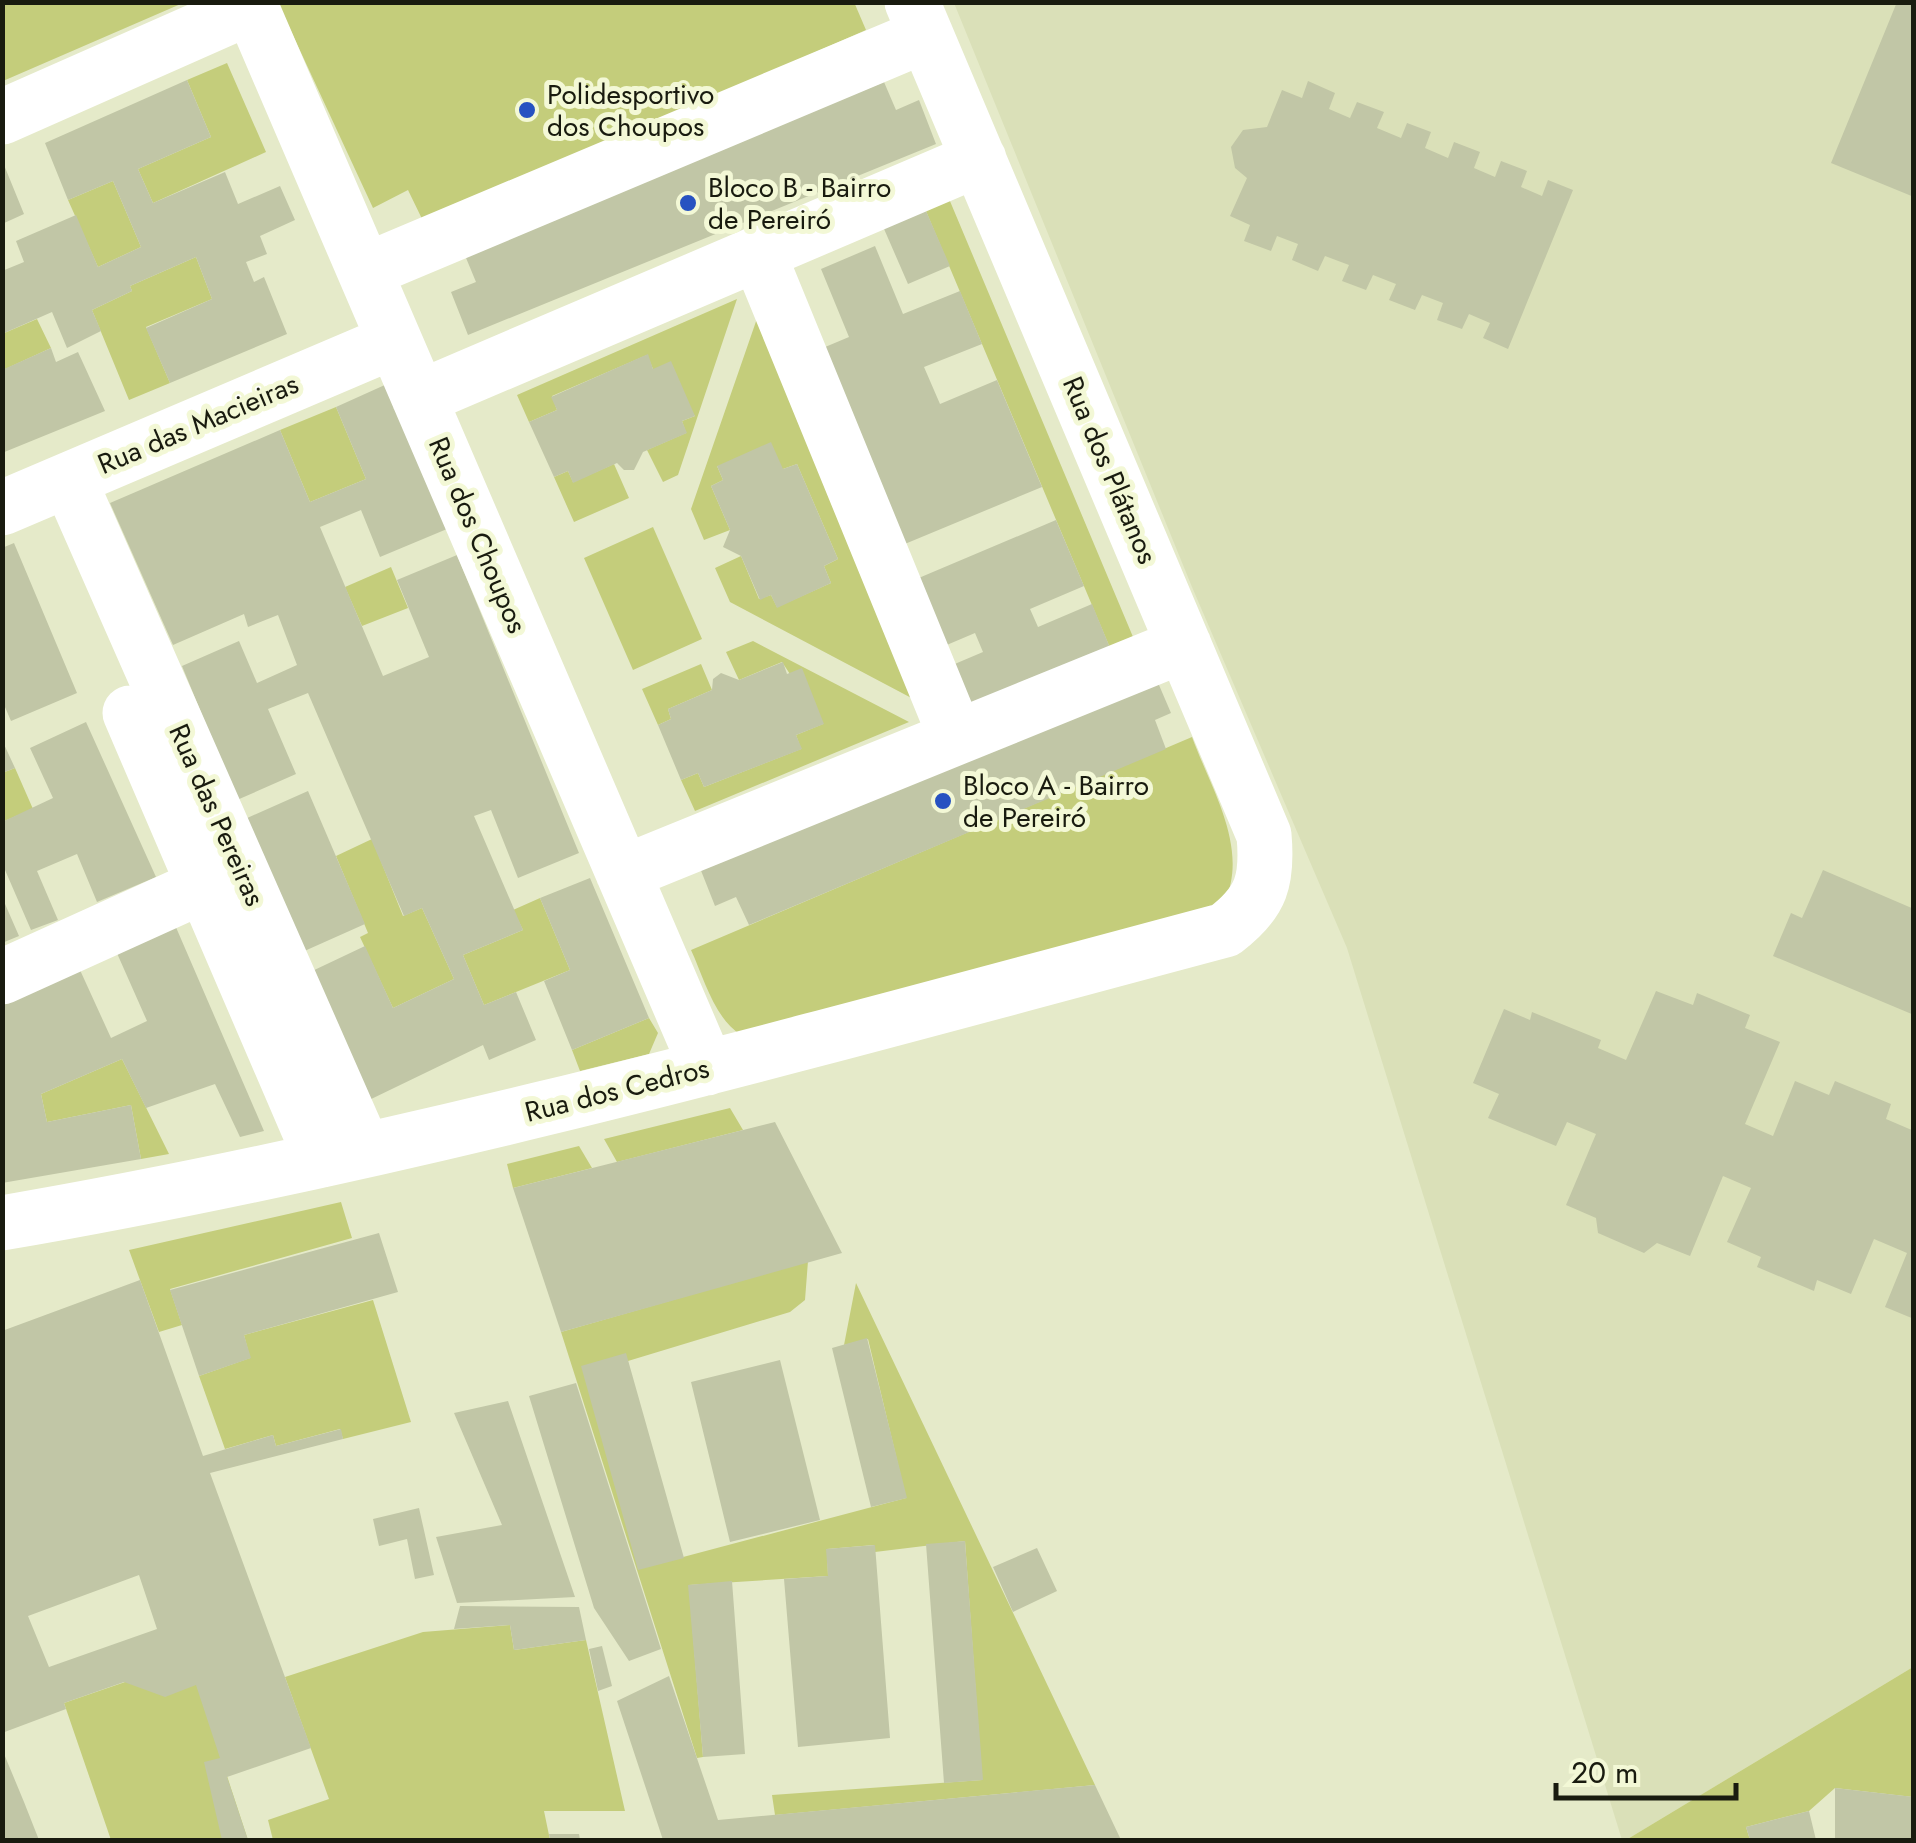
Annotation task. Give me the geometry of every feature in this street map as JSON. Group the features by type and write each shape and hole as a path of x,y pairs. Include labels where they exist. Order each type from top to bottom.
{"street":[{"path":"2,117 250,5"},
{"name":"Rua dos Choupos","path":"250,5 707,1068"},
{"path":"367,270 919,19"},
{"name":"Rua dos Plátanos","path":"919,19 1264,835 1268,870 1250,911 1224,930"},
{"path":"418,398 979,160"},
{"path":"758,253 956,737"},
{"name":"Rua das Macieiras","path":"36,494 394,341"},
{"name":"Rua das Pereiras","path":"36,494 205,885 343,1155"},
{"name":"Rua das Pereiras","path":"36,494 343,1155"},
{"path":"623,873 1184,645"},
{"path":"2,977 205,885"},
{"name":"Rua dos Cedros","path":"2,1223 343,1155 707,1068 1224,930"}],"shaded area":[{"path":"954,3 1913,3 1913,1667 1626,1840 1622,1840 1347,948 1192,587"}],"green space":[{"path":"3,2 183,2 183,3 3,81"},
{"name":"Polidesportivo dos Choupos","path":"854,2 866,30 424,223 408,190 373,208 278,3"},
{"path":"227,63 266,152 153,203 138,169 211,137 187,80"},
{"path":"113,181 141,247 98,267 68,200"},
{"path":"947,194 1136,644 1113,655 923,204"},
{"path":"196,257 212,299 146,327 170,383 129,400 92,310 132,291 130,286"},
{"path":"737,299 678,475 663,482 647,450 686,433 682,421 695,416 653,369 647,355 552,396 557,410 529,422 517,395"},
{"path":"761,307 919,702 730,602 715,568 741,556 759,599 771,595 777,607 831,583 824,566 838,559 797,464 783,469 717,466 723,480 711,486 730,530 704,540 691,509"},
{"path":"37,319 51,348 3,370 2,334"},
{"path":"336,407 366,479 310,502 280,430"},
{"path":"614,464 629,498 574,522 554,477 568,471 573,482"},
{"path":"653,527 702,639 633,670 584,558"},
{"path":"391,567 408,608 362,626 345,587"},
{"path":"753,641 909,722 695,811 681,780 698,773 704,787 801,749 796,735 823,724 782,662 739,680 726,652"},
{"path":"701,664 712,690 668,709 671,719 658,725 642,689"},
{"path":"1192,737 1230,840 1233,862 1224,903 741,1035 717,1008 691,950"},
{"path":"15,768 33,809 2,822 2,773"},
{"path":"372,839 403,916 422,908 454,979 393,1008 360,937 368,933 336,856"},
{"path":"540,898 570,970 484,1005 463,955 523,930 513,910"},
{"path":"649,1018 658,1033 649,1054 580,1071 572,1050"},
{"path":"122,1059 169,1154 141,1159 131,1105 47,1122 41,1094"},
{"path":"730,1108 743,1130 617,1162 604,1139"},
{"path":"579,1146 592,1168 513,1188 507,1164"},
{"path":"341,1202 352,1238 170,1289 182,1325 159,1332 129,1250"},
{"path":"808,1261 805,1300 790,1312 628,1361 638,1569 906,1498 868,1339 844,1345 856,1283 1095,1785 775,1815 772,1795 982,1780 965,1541 875,1552 874,1545 827,1549 828,1576 689,1585 703,1757 697,1758 561,1332"},
{"path":"373,1300 411,1422 343,1439 340,1429 276,1446 273,1435 225,1449 199,1376 250,1358 244,1335"},
{"path":"510,1625 514,1650 586,1640 625,1811 544,1811 550,1840 273,1840 268,1820 329,1799 285,1677 423,1632"},
{"path":"189,1660 248,1840 111,1840 64,1703"},
{"path":"1913,1667 1913,1797 1835,1788 1809,1811 1746,1827 1750,1840 1626,1840"}],"building":[{"path":"1897,2 1914,2 1914,197 1831,163"},
{"path":"187,80 211,137 138,169 153,203 225,172 238,204 280,186 295,220 260,236 267,254 246,262 254,282 264,277 287,334 170,383 146,328 212,299 196,257 130,286 132,291 92,310 101,331 67,348 52,312 2,334 2,271 24,262 16,241 76,215 98,267 141,247 113,181 68,200 45,143"},
{"path":"1308,81 1335,93 1329,109 1350,118 1357,102 1384,112 1377,128 1401,138 1407,123 1431,132 1425,148 1448,158 1454,142 1480,152 1474,168 1495,177 1501,161 1527,171 1521,187 1542,196 1548,180 1573,190 1508,349 1483,338 1490,323 1469,314 1462,329 1437,320 1443,303 1422,295 1415,310 1389,300 1396,284 1373,275 1366,290 1342,281 1349,265 1325,256 1318,271 1292,260 1298,244 1277,236 1271,251 1244,241 1250,225 1230,216 1247,178 1235,168 1231,147 1243,130 1267,127 1282,90 1302,98"},
{"name":"Bloco B - Bairro de Pereiró","path":"884,82 896,110 919,100 936,144 468,335 451,292 476,282 464,253"},
{"path":"2,160 24,214 2,224"},
{"path":"923,204 950,266 908,284 881,222"},
{"path":"875,246 903,314 960,291 982,344 924,367 940,404 997,380 1042,487 900,546 818,350 849,337 821,269"},
{"path":"51,348 56,362 78,352 105,411 2,453 2,370"},
{"path":"648,354 653,369 671,361 695,416 682,421 687,433 643,452 634,470 624,470 617,463 573,483 568,471 554,477 529,422 557,410 551,397"},
{"path":"387,384 447,529 380,557 361,510 320,527 383,676 429,657 397,580 457,555 579,853 518,878 491,810 474,816 523,930 463,955 484,1005 516,992 536,1040 489,1060 483,1045 365,1102 308,973 365,946 393,1008 454,979 422,908 404,916 308,693 268,709 296,774 237,800 182,666 239,641 257,683 297,665 278,615 248,627 244,614 173,645 110,503 280,430 310,502 366,479 336,407"},
{"path":"771,442 783,469 797,464 838,559 824,566 831,583 777,608 771,595 760,600 741,556 723,547 730,530 711,486 723,480 717,466"},
{"path":"1056,520 1084,586 1030,609 1038,627 1092,604 1113,655 971,716 950,666 983,652 975,633 942,647 914,580"},
{"path":"14,543 77,693 11,721 2,700 2,548"},
{"path":"783,662 787,674 802,668 824,724 796,735 802,749 704,787 698,773 681,780 658,725 671,719 668,709 712,690 713,679 721,673 739,680"},
{"name":"Bloco A - Bairro de Pereiró","path":"1153,671 1171,713 1155,720 1166,749 749,925 736,897 715,906 698,863"},
{"path":"86,722 156,877 97,902 77,854 37,871 58,920 31,930 2,863 2,822 53,798 30,748"},
{"path":"2,740 15,768 2,773"},
{"path":"308,791 365,924 300,953 245,819"},
{"path":"1823,870 1914,909 1914,1015 1773,956 1791,913 1802,918"},
{"path":"590,878 649,1018 572,1050 544,981 570,970 540,898"},
{"path":"2,897 19,936 2,943"},
{"path":"175,925 264,1131 240,1137 215,1084 146,1108 122,1059 41,1094 47,1122 131,1105 141,1159 2,1183 2,1001 80,970 111,1038 147,1021 116,951"},
{"path":"1656,991 1693,1005 1697,993 1750,1015 1745,1028 1780,1042 1745,1124 1773,1136 1795,1081 1829,1095 1835,1081 1891,1104 1886,1119 1914,1131 1914,1319 1885,1307 1907,1253 1874,1239 1851,1294 1817,1280 1814,1291 1757,1267 1761,1257 1727,1242 1751,1188 1723,1176 1690,1256 1657,1243 1644,1253 1598,1233 1596,1218 1566,1205 1596,1134 1567,1122 1556,1146 1488,1118 1499,1094 1473,1083 1504,1009 1530,1020 1532,1012 1601,1040 1598,1048 1626,1060"},
{"path":"775,1122 842,1253 561,1332 513,1188"},
{"path":"379,1233 398,1292 244,1335 251,1358 199,1376 170,1290"},
{"path":"140,1280 203,1456 273,1435 276,1446 341,1429 343,1439 210,1473 311,1748 227,1777 248,1840 222,1840 204,1762 220,1758 196,1685 165,1697 124,1682 64,1703 66,1709 2,1733 2,1331","holes":["139,1575 157,1629 49,1667 28,1616"]},
{"path":"867,1338 907,1498 871,1507 832,1348"},
{"path":"626,1353 684,1558 638,1570 581,1366"},
{"path":"780,1360 820,1520 730,1542 691,1382"},
{"path":"576,1383 661,1649 629,1661 594,1608 529,1396"},
{"path":"508,1401 575,1597 457,1603 436,1537 502,1525 454,1413"},
{"path":"419,1508 434,1575 415,1579 407,1539 379,1546 373,1519"},
{"path":"965,1541 983,1780 944,1783 926,1544"},
{"path":"875,1545 890,1738 798,1747 784,1579 828,1576 826,1549"},
{"path":"1037,1548 1057,1591 1013,1612 993,1567"},
{"path":"732,1581 745,1754 703,1757 688,1585"},
{"path":"460,1606 579,1607 586,1640 514,1650 510,1625 454,1629"},
{"path":"602,1646 612,1686 598,1691 589,1649"},
{"path":"669,1676 718,1820 1095,1785 1121,1840 663,1840 617,1701"},
{"path":"2,1749 24,1802 39,1840 2,1840"},
{"path":"1835,1788 1914,1797 1914,1840 1835,1840"},
{"path":"1809,1811 1816,1840 1750,1840 1746,1827"},
{"path":"549,1834 579,1834 580,1840 550,1840"}],"place":[{"name":"Polidesportivo dos Choupos","path":"527,110"},
{"name":"Bloco B - Bairro de Pereiró","path":"688,203"},
{"name":"Bloco A - Bairro de Pereiró","path":"943,801"}]}
